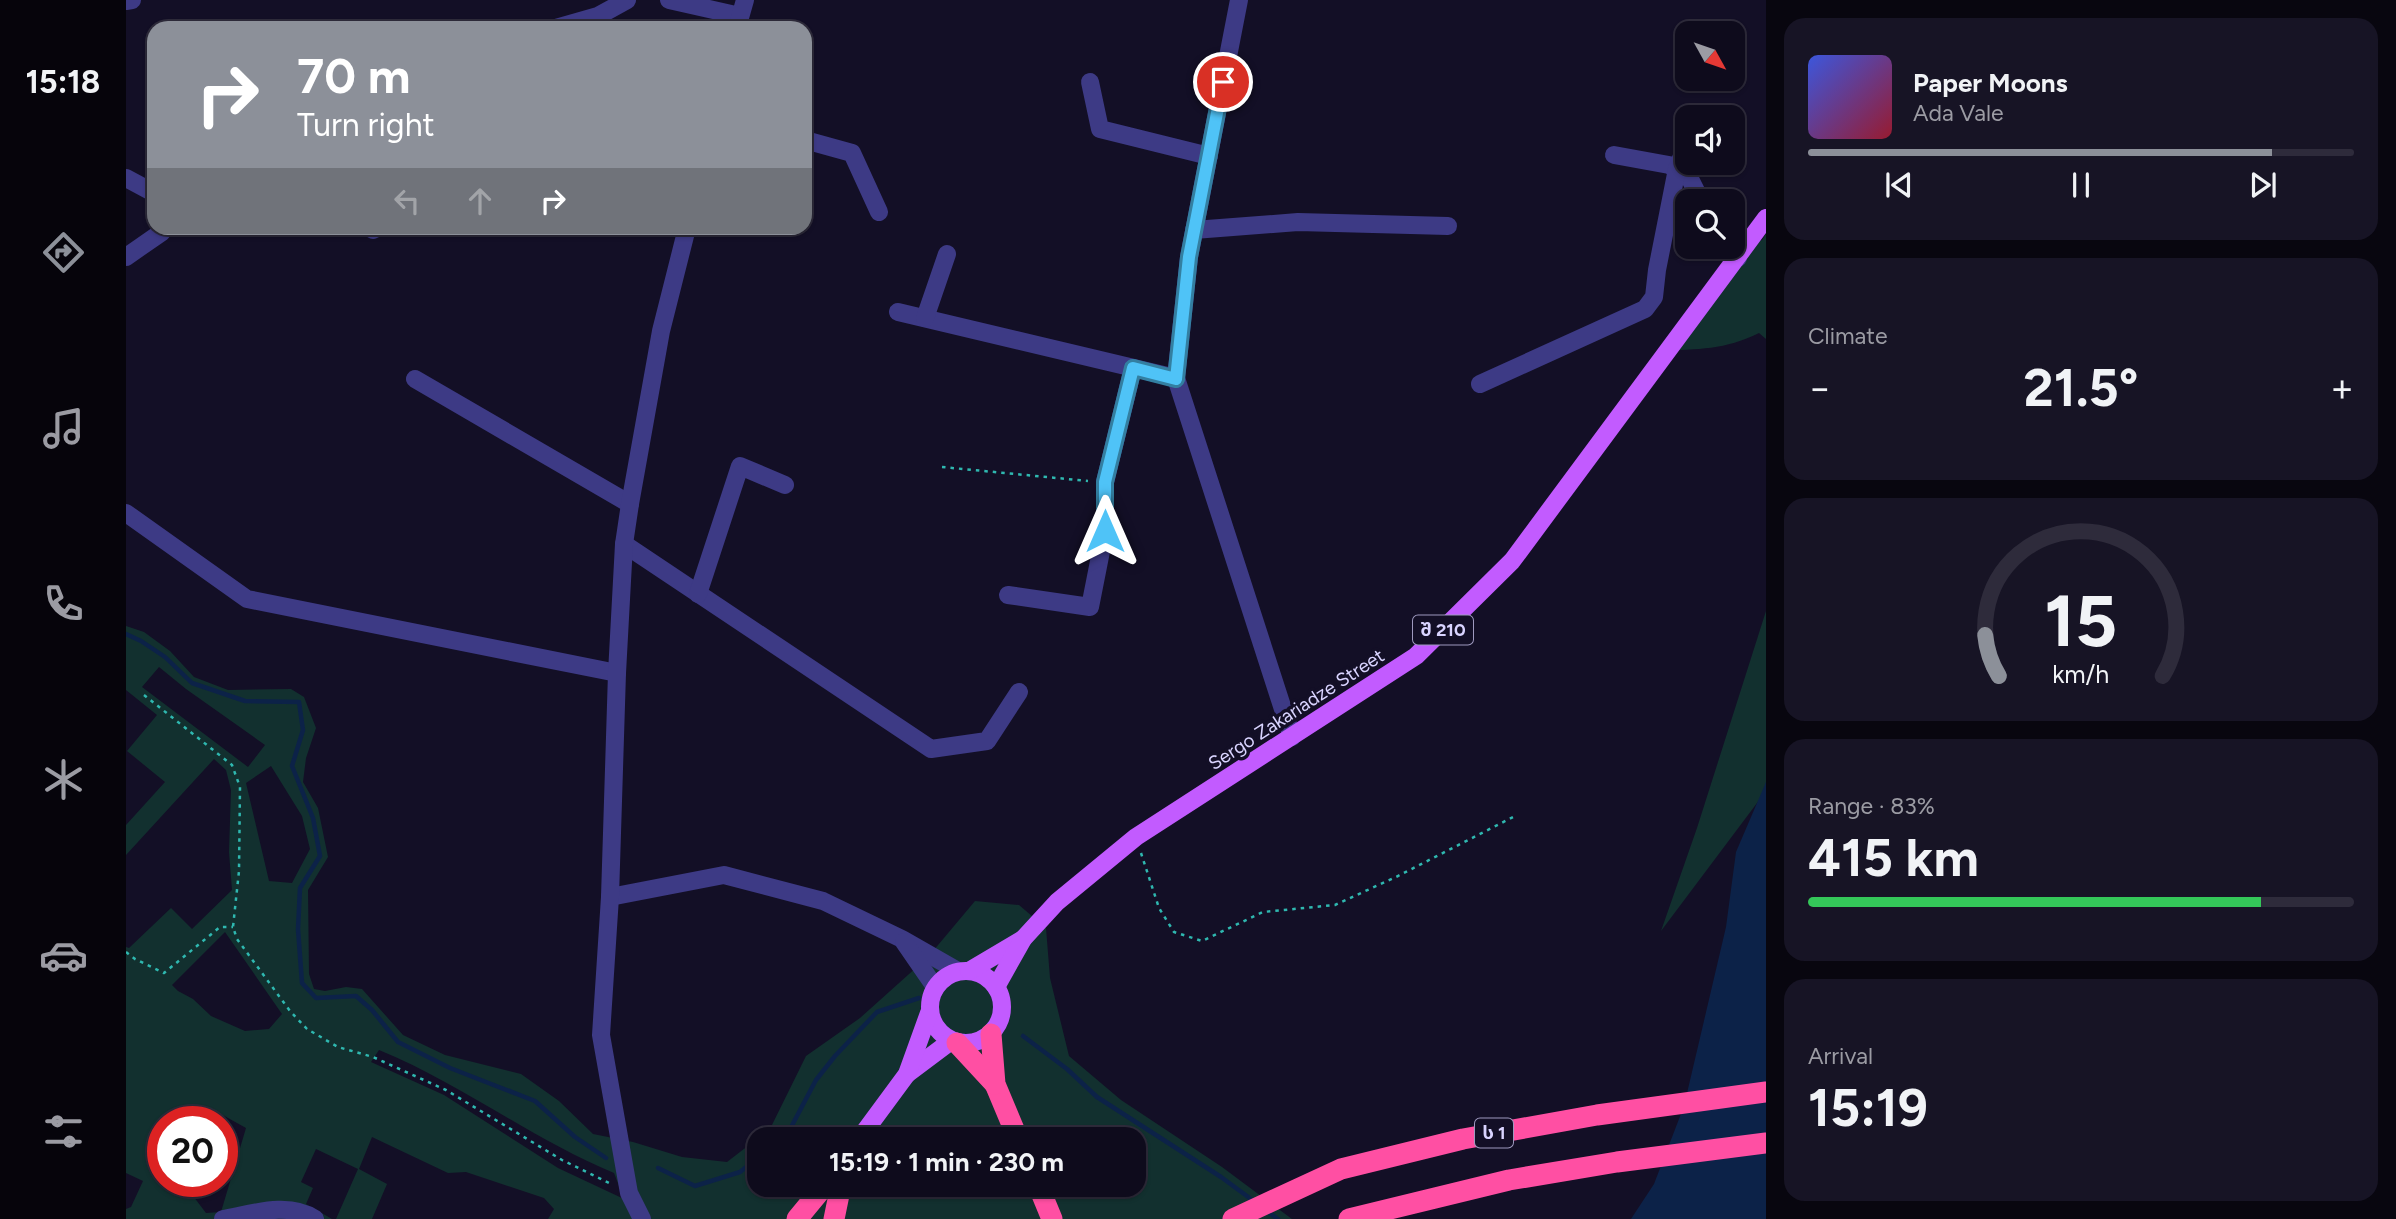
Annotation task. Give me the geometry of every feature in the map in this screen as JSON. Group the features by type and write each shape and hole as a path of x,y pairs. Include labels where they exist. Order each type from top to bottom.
{"highway":[{"path":"991,1034 995,1084 1013,1127"},
{"path":"954,1042 995,1084"},
{"name":"ს 1","path":"1233,1219 1341,1169 1463,1139 1597,1115 1766,1092"},
{"path":"1349,1219 1509,1180 1617,1162 1766,1143"},
{"path":"797,1219 815,1197"},
{"path":"834,1219 839,1197"},
{"path":"1043,1197 1052,1219"}],"main road":[{"name":"Sergo Zakariadze Street","path":"1745,239 1766,218"},
{"name":"Sergo Zakariadze Street","path":"996,987 1023,939 1057,902 1136,837 1416,656 1512,561 1727,259"},
{"name":"Sergo Zakariadze Street","path":"963,971 1023,939"},
{"path":"868,1127 907,1074 929,1013 929,1000 935,987 945,977 963,971 984,976 1000,995 1000,1020 991,1034 975,1043 954,1042 936,1030 929,1013"},
{"path":"907,1074 954,1042"}],"street":[{"path":"126,1 132,0"},
{"path":"580,21 598,16 627,0"},
{"path":"670,0 740,15"},
{"path":"1239,0 1189,257 1176,379 1292,737"},
{"path":"1090,82 1100,129 1209,156"},
{"path":"812,142 852,153 879,212"},
{"path":"1614,155 1675,168"},
{"path":"1480,384 1645,309 1654,297 1677,175"},
{"path":"126,178 147,189"},
{"path":"1194,230 1297,222 1448,226"},
{"path":"126,257 158,235"},
{"path":"642,1219 629,1193 601,1035 610,897 624,544 661,331 685,235"},
{"path":"925,318 947,254"},
{"path":"898,312 1176,379"},
{"path":"1008,595 1090,607 1105,531 1105,482 1133,368"},
{"path":"415,379 630,504"},
{"path":"698,594 740,466 785,485"},
{"path":"126,513 247,599 617,673"},
{"path":"624,544 931,749 987,741 1019,692"},
{"path":"610,897 723,875 823,901 963,971"},
{"path":"902,939 935,987"},
{"path":"223,1219 274,1209 307,1213 315,1219"}],"path":[{"path":"942,467 1105,482"},
{"path":"144,695 232,765 240,787 239,871 233,927 237,939 290,1011 307,1029 338,1047 373,1057 446,1090 562,1160 629,1193"},
{"path":"1136,837 1159,908 1174,932 1202,941 1263,912 1335,905 1398,876 1517,814"},
{"path":"126,952 164,972 220,927 233,927"}],"green space":[{"path":"1766,234 1766,339 1759,333 1723,346 1661,351 1725,259 1745,259 1745,246 1762,240"},
{"path":"1766,611 1766,791 1661,931 1697,828"},
{"path":"126,626 144,632 170,651 194,677 228,690 291,689 304,697 316,728 306,758 303,782 318,808 328,857 308,890 309,974 314,989 362,989 403,1035 445,1055 521,1074 559,1101 593,1134 633,1142 682,1157 727,1162 747,1147 747,1197 1146,1197 1146,1127 771,1127 806,1056 860,1018 928,957 975,901 1019,905 1046,928 1050,978 1069,1056 1121,1100 1222,1167 1292,1219 548,1219 554,1209 544,1198 466,1172 448,1173 372,1137 359,1169 387,1184 372,1219 336,1219 358,1169 316,1149 301,1182 313,1188 306,1204 332,1219 126,1219 126,1209 131,1207 143,1181 126,1173 126,947 129,948 171,908 192,929 232,890 229,852 231,790 226,770 214,759 126,855 126,825 165,782 127,751 157,715 126,690","holes":["159,667 265,745 248,767 142,687","271,766 302,816 310,849 292,883 269,881 246,783","225,932 282,1014 269,1029 245,1031 211,1016 193,999 172,985","379,1050 438,1078 554,1144 614,1173 624,1199 558,1168 444,1095 371,1062"]}],"water":[{"path":"1766,782 1766,1219 1631,1219 1654,1184 1684,1106 1726,927 1736,852"}],"waterway":[{"path":"126,634 165,657 192,683 245,701 299,702 303,730 292,766 313,818 320,856 300,888 298,929 302,983 316,998 356,996 372,1010 398,1042 450,1068 535,1101 575,1137 606,1158"},
{"path":"791,1127 816,1080 877,1012 919,998"},
{"path":"1023,1036 1067,1069 1097,1097 1255,1202"},
{"path":"658,1168 695,1186 740,1172 747,1166"},
{"path":"1268,1212 1278,1219"}],"route":[{"path":"1105,531 1105,482 1133,368 1176,379 1189,257 1223,82"}]}
